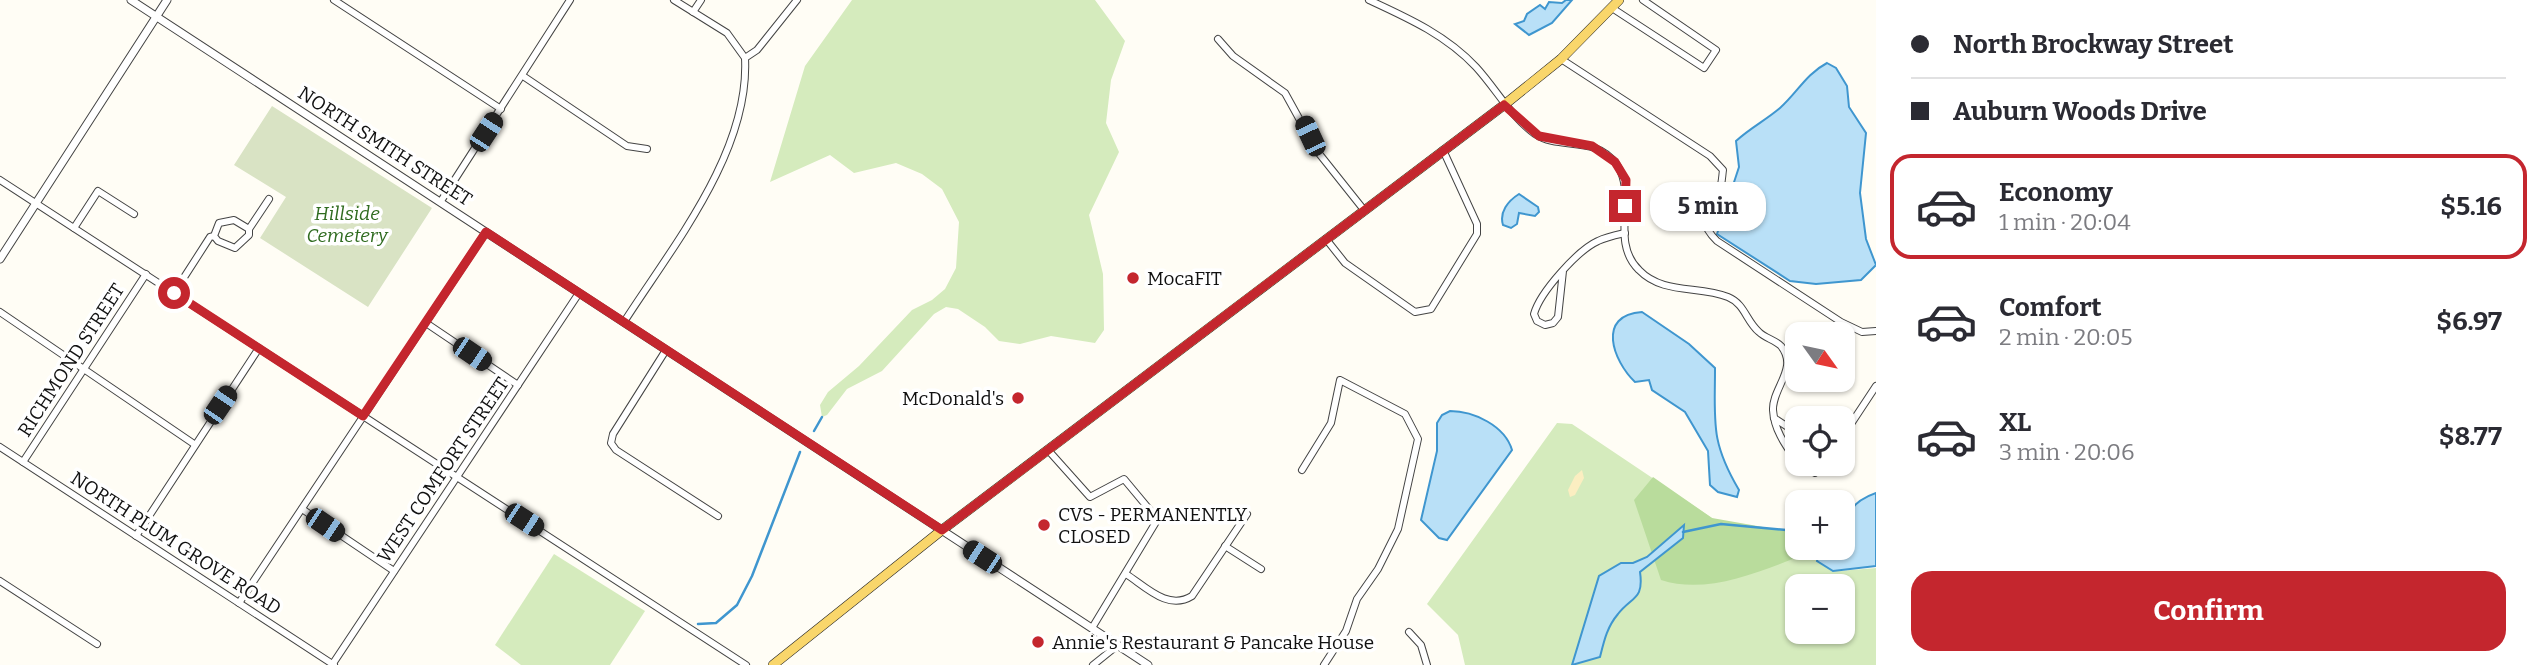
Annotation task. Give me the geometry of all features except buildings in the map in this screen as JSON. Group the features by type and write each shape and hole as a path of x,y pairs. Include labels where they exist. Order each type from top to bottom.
{"main road":[{"path":"773,665 942,530 1504,105 1560,59 1615,4"}],"street":[{"name":"NORTH SMITH STREET","path":"131,0 1148,665"},
{"path":"0,259 167,0"},
{"path":"334,0 501,109"},
{"path":"441,201 570,0"},
{"path":"624,323 705,196 737,124 746,88 745,58 727,33 674,0"},
{"path":"693,12 701,0"},
{"path":"745,58 757,50 797,0"},
{"path":"1369,0 1420,23 1446,40 1474,65 1504,105 1539,136 1592,146 1615,162 1626,180 1625,233 1632,261 1650,279 1671,288 1729,297 1742,305 1759,332 1780,345 1787,357 1785,378 1774,397 1774,418 1776,429 1785,443"},
{"path":"1615,4 1704,68 1716,50 1643,0"},
{"path":"1218,39 1233,56 1285,93 1317,150 1364,210"},
{"path":"1560,59 1710,156 1723,170 1720,190 1704,218 1706,230 1717,241 1842,322 1863,332 1876,331"},
{"path":"523,76 627,146 647,149"},
{"path":"1326,239 1345,263 1415,312 1431,309 1477,234 1477,224 1443,150"},
{"path":"0,180 746,665"},
{"path":"75,228 103,181"},
{"path":"98,191 134,214"},
{"path":"214,236 218,241 235,248 249,235 249,229 270,199"},
{"path":"174,293 210,237 214,236 219,223 234,220 249,229"},
{"path":"239,603 486,232"},
{"path":"1563,271 1558,317 1553,324 1545,325 1537,321 1536,308 1563,271 1596,242 1625,233"},
{"name":"RICHMOND STREET","path":"23,462 146,274"},
{"name":"WEST COMFORT STREET","path":"333,665 579,293"},
{"path":"0,312 194,444"},
{"path":"426,323 518,385"},
{"path":"136,536 259,348"},
{"path":"667,350 613,435 611,443 616,450 718,516"},
{"path":"1302,470 1331,423 1340,380 1405,414 1418,439 1398,529 1378,569 1357,599 1346,631 1324,665"},
{"path":"1855,418 1876,386"},
{"path":"1774,418 1785,425"},
{"name":"NORTH PLUM GROVE ROAD","path":"0,447 333,665"},
{"path":"1048,450 1090,496 1124,479 1154,515 1154,530 1092,628"},
{"path":"302,509 394,571"},
{"path":"1126,575 1165,600 1177,603 1192,596 1247,514"},
{"path":"1225,546 1261,569"},
{"path":"0,581 97,644"},
{"path":"1409,632 1421,645 1427,665"},
{"path":"1093,665 1118,645"}],"green space":[{"path":"852,0 1095,0 1125,41 1111,80 1106,123 1119,152 1089,215 1103,274 1104,330 1095,343 1051,336 1020,344 999,341 985,327 958,309 946,307 934,314 882,371 847,389 827,415 822,417 820,405 828,392 859,366 912,310 932,300 945,289 956,268 959,222 942,189 922,174 896,163 854,173 830,155 770,182 805,66"},
{"name":"Hillside Cemetery","path":"272,106 432,208 368,307 260,238 286,197 234,165"},
{"path":"1557,423 1572,424 1721,524 1785,530 1785,560 1831,560 1839,571 1876,568 1876,665 1465,665 1458,635 1427,604"},
{"path":"1653,477 1712,518 1785,531 1785,560 1790,560 1722,582 1701,585 1661,580 1634,500"},
{"path":"554,554 645,611 610,665 521,665 495,645"}],"sand":[{"path":"1582,470 1584,478 1575,495 1570,497 1568,490 1575,476"}],"water":[{"path":"1572,0 1552,23 1529,35 1515,24 1524,21 1527,14 1540,5 1545,9 1549,2 1562,3"},
{"path":"1827,63 1836,68 1847,86 1849,107 1866,133 1860,193 1866,239 1876,265 1861,280 1816,284 1790,281 1717,234 1739,167 1736,141 1780,108 1807,78"},
{"path":"1519,194 1538,207 1539,212 1535,216 1519,213 1517,224 1511,228 1503,225 1503,211"},
{"path":"1642,312 1689,344 1715,368 1716,431 1723,458 1739,490 1737,497 1718,492 1710,485 1708,451 1685,412 1652,390 1649,380 1635,382 1620,363 1613,340 1614,330 1618,321 1628,315"},
{"path":"1450,411 1478,417 1496,427 1512,450 1447,540 1439,538 1421,520 1437,451 1437,423 1442,415"},
{"path":"1876,493 1876,566 1833,571 1817,560 1855,560 1855,505"},
{"path":"1684,525 1683,538 1640,572 1638,593 1611,624 1600,657 1572,665 1599,576 1621,563 1633,563 1647,557"}],"waterway":[{"path":"814,431 822,417"},
{"path":"698,624 716,623 737,605 752,576 800,452"},
{"path":"1683,532 1721,524 1785,530"}],"place":[{"name":"MocaFIT","path":"1133,278"},
{"name":"McDonald's","path":"1018,398"},
{"name":"CVS - PERMANENTLY CLOSED","path":"1044,525"},
{"name":"Annie's Restaurant & Pancake House","path":"1038,642"}],"route":[{"path":"174,293 363,416 486,232 942,530 1504,105 1523,125 1539,136 1592,146 1615,162 1626,180 1625,206"}]}
